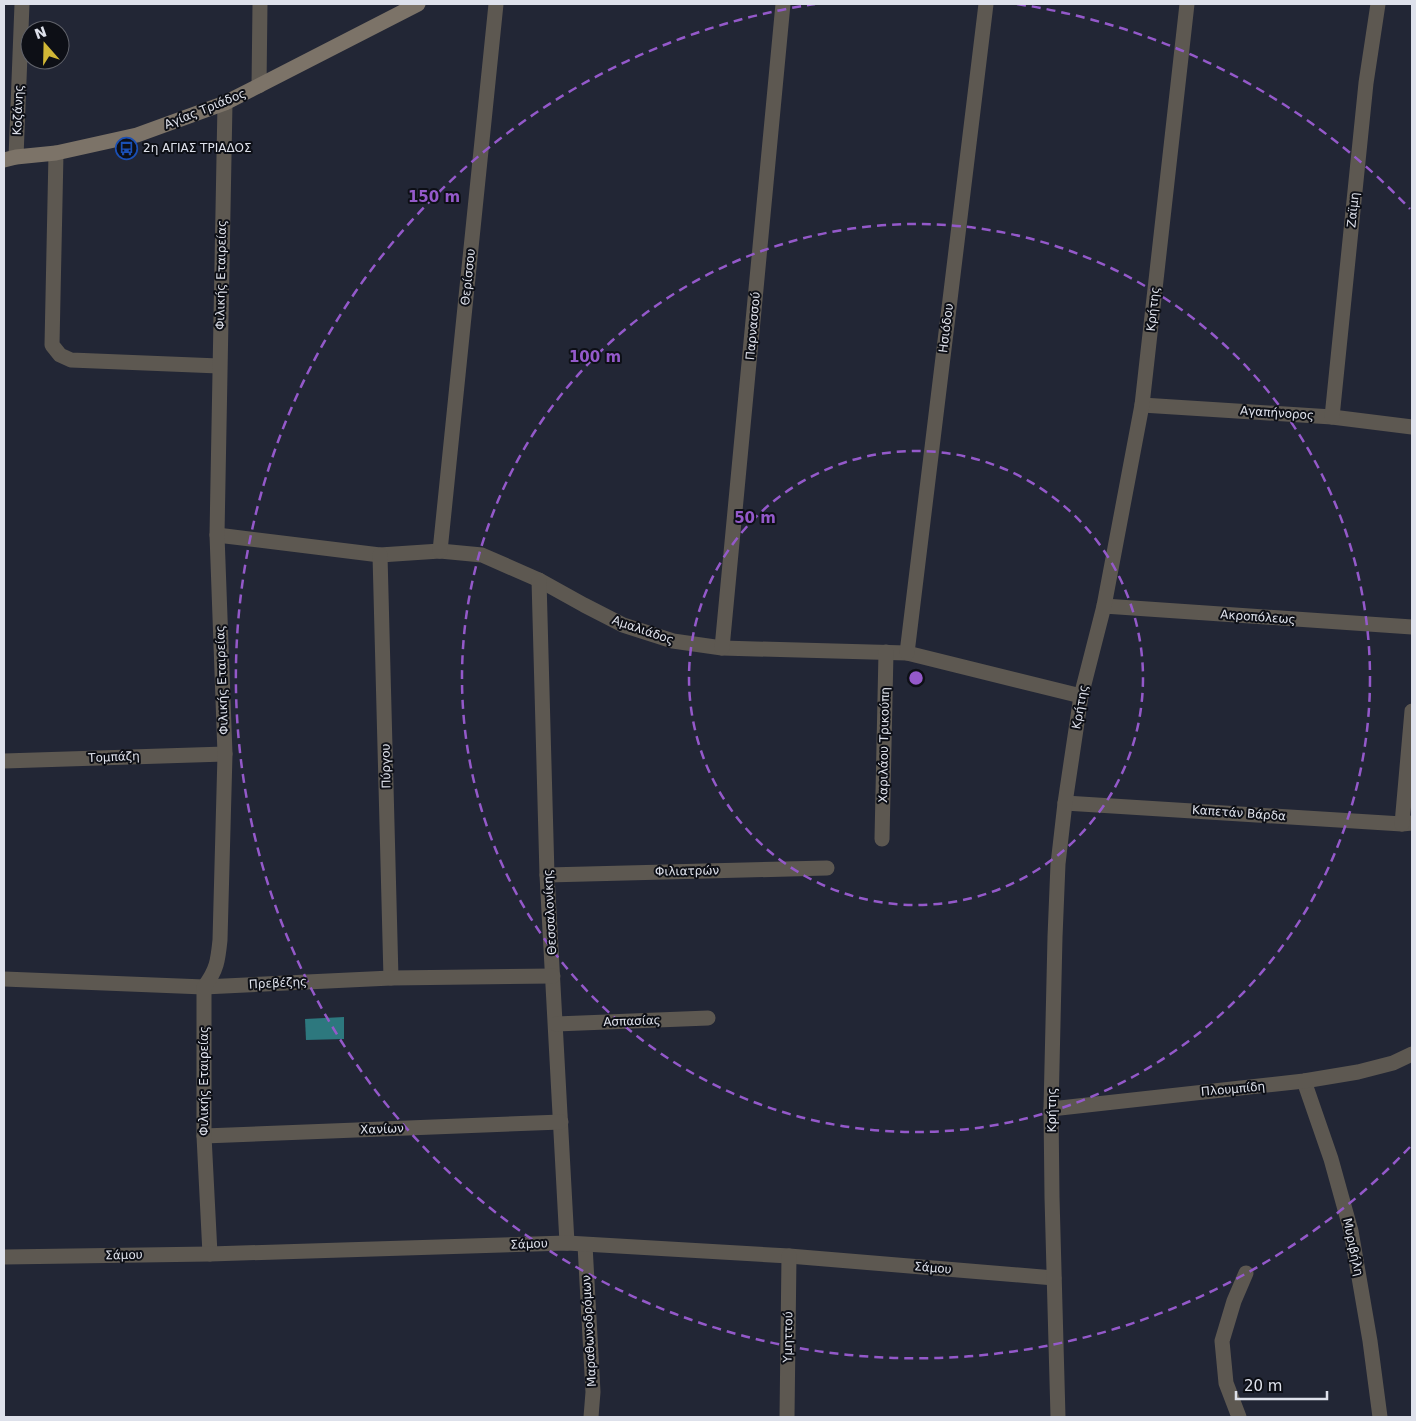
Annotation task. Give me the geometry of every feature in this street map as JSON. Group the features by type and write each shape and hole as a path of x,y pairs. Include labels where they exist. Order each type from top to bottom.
{"street":[{"name":"Κοζάνης","path":"10,158 22,4"},
{"path":"259,86 260,4"},
{"name":"Αγίας Τριάδος","path":"10,158 56,153 137,135 225,103 418,4"},
{"name":"Θερίσσου","path":"440,551 496,4"},
{"name":"Παρνασσού","path":"722,648 783,4"},
{"name":"Ησιόδου","path":"907,653 986,4"},
{"name":"Κρήτης","path":"1058,1417 1051,1109 1054,937 1058,864 1081,696 1104,606 1142,405 1187,4"},
{"name":"Ζαϊμη","path":"1332,417 1366,83 1378,4"},
{"name":"Φιλικής Εταιρείας","path":"210,1254 204,1136 204,987 212,976 218,960 220,940 225,754 217,535 225,103"},
{"path":"56,153 52,345 60,355 70,360 219,366"},
{"name":"Αγαπήνορος","path":"1142,405 1332,417 1412,427"},
{"name":"Αμαλιάδος","path":"217,535 380,555 440,551 482,555 539,580 623,625 673,642 722,648 907,653 1081,696"},
{"name":"Πύργου","path":"380,555 391,978"},
{"name":"Θεσσαλονίκης","path":"539,580 548,875 567,1243"},
{"name":"Ακροπόλεως","path":"1104,606 1412,627"},
{"name":"Χαριλάου Τρικούπη","path":"882,838 886,652"},
{"path":"1407,823 1412,712"},
{"name":"Τομπάζη","path":"4,761 225,754"},
{"name":"Καπετάν Βάρδα","path":"1065,803 1407,823"},
{"name":"Φιλιατρών","path":"548,875 827,868"},
{"name":"Πρεβέζης","path":"4,979 204,987 391,978 553,976"},
{"name":"Ασπασίας","path":"556,1024 708,1018"},
{"name":"Πλουμπίδη","path":"1051,1109 1304,1081 1358,1072 1393,1063 1412,1054"},
{"name":"Μυριβήλη","path":"1304,1081 1331,1159 1351,1231 1369,1332 1380,1417"},
{"name":"Χανίων","path":"204,1136 561,1122"},
{"name":"Σάμου","path":"4,1256 210,1254 567,1243 789,1256 1054,1278"},
{"name":"Μαραθωνοδρόμων","path":"585,1245 592,1392 591,1417"},
{"name":"Υμηττού","path":"787,1417 789,1256"},
{"path":"1238,1417 1226,1383 1222,1341 1234,1301 1246,1274"}],"shaded area":[{"path":"344,1017 344,1039 306,1040 305,1019"}],"place":[{"name":"2η ΑΓΙΑΣ ΤΡΙΑΔΟΣ","path":"127,148"}]}
